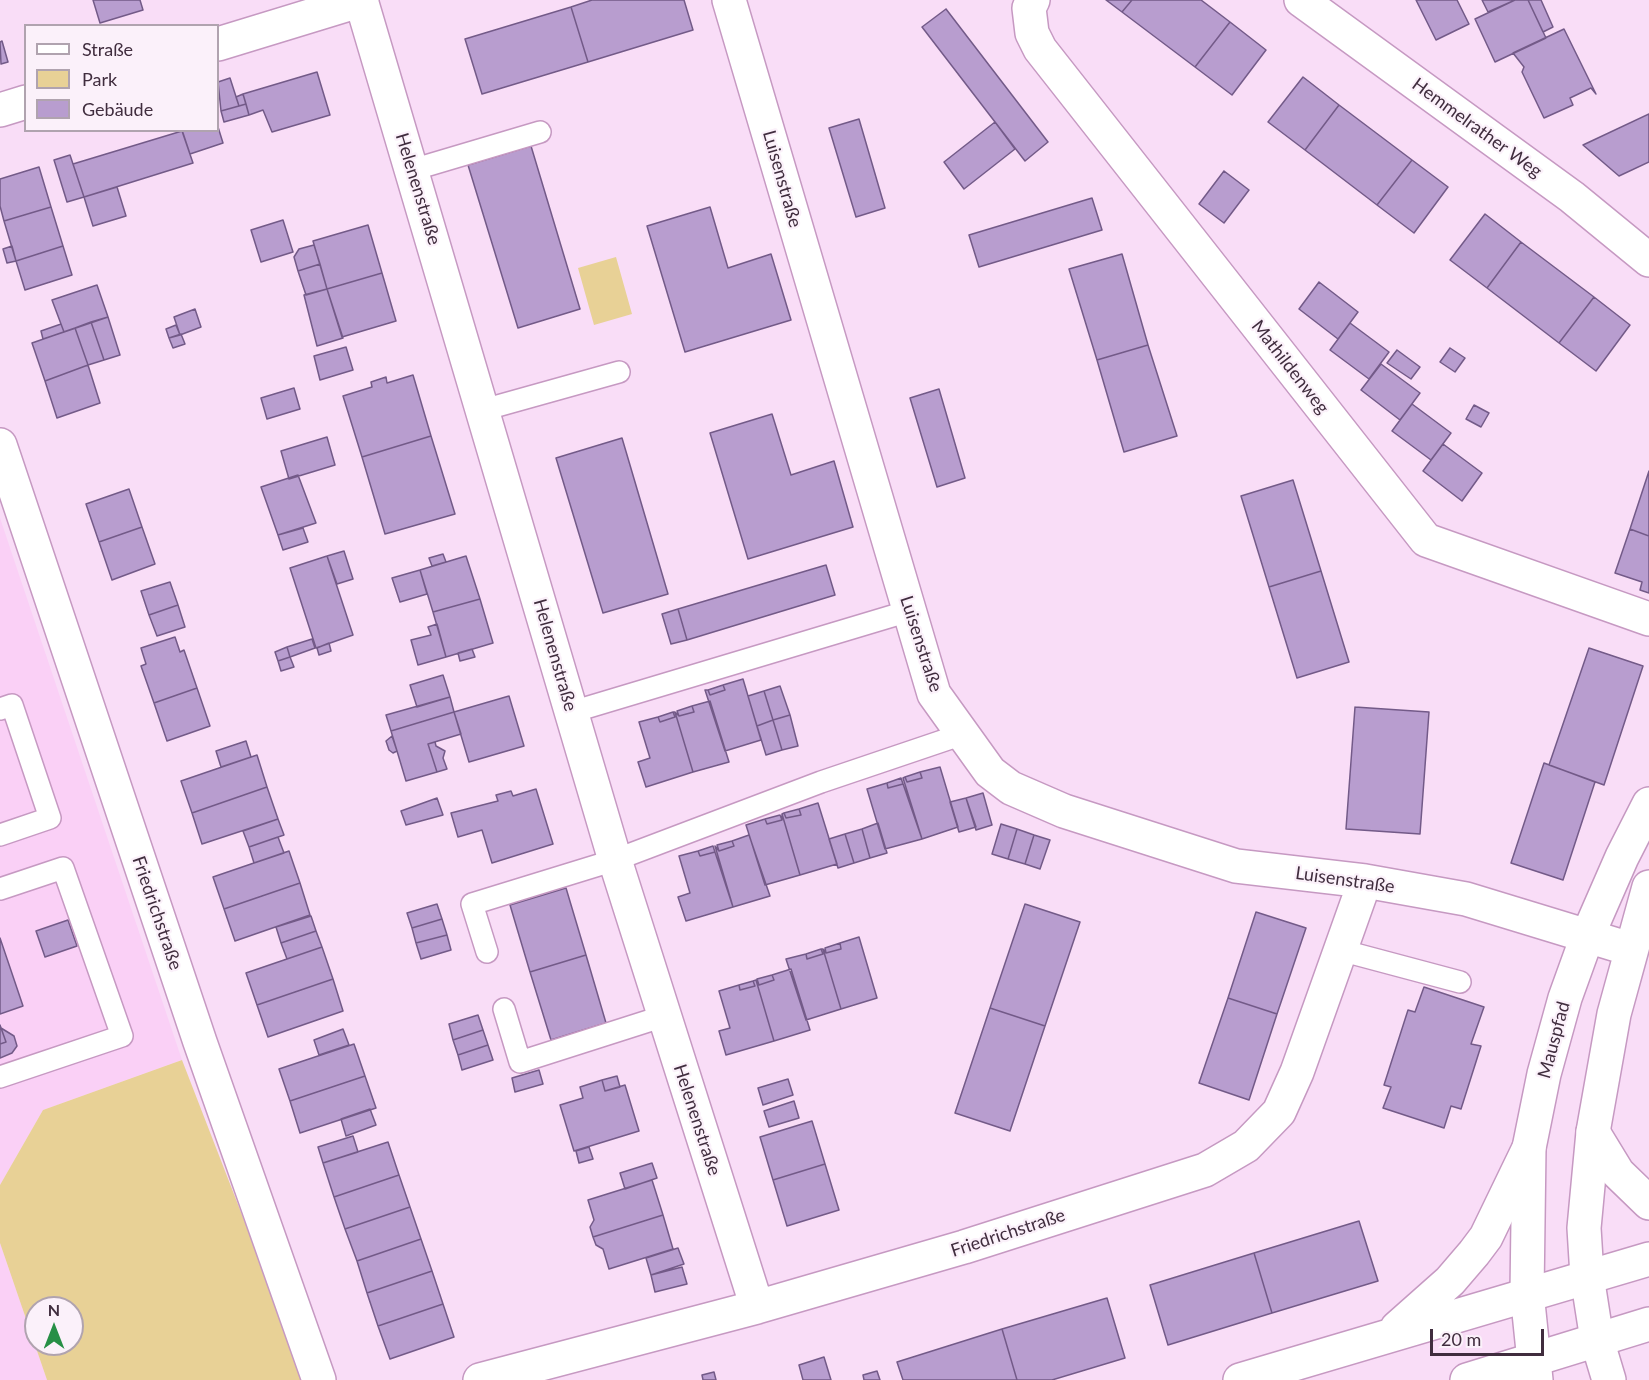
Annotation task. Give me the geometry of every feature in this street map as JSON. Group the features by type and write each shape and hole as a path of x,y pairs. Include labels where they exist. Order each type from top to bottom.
{"street":[{"path":"219,44 361,0"},
{"name":"Helenenstraße","path":"361,0 615,860 757,1307"},
{"name":"Luisenstraße","path":"729,0 934,694 990,772 1011,788 1064,812 1236,866 1365,881 1466,899 1630,949"},
{"name":"Mathildenweg","path":"1033,0 1029,8 1032,33 1040,49 1426,540 1649,619"},
{"name":"Hemmelrather Weg","path":"1301,0 1572,197 1649,261"},
{"path":"0,110 24,103"},
{"name":"Friedrichstraße","path":"0,445 200,1042 319,1380"},
{"name":"Mauspfad","path":"1534,1369 1527,1293 1529,1148 1544,1074 1565,998 1587,937 1622,857 1649,804"},
{"name":"Friedrichstraße","path":"480,1380 757,1307 964,1247 1204,1170 1246,1146 1279,1112 1297,1072 1365,881"},
{"path":"1609,1380 1597,1340 1587,1276 1584,1228 1593,1132 1614,1014 1630,949 1649,887"},
{"path":"1593,1132 1618,1173 1649,1203"},
{"path":"1390,1334 1450,1281 1486,1237 1529,1148"},
{"path":"1240,1380 1527,1293 1649,1259"},
{"path":"1467,1380 1534,1369 1597,1340 1649,1324"}],"lane":[{"path":"412,170 540,132"},
{"path":"483,410 619,372"},
{"path":"572,712 909,610"},
{"path":"0,709 12,705 50,818 0,836"},
{"path":"487,952 472,904 615,860 821,782 963,734"},
{"path":"0,889 63,868 122,1036 0,1077"},
{"path":"1340,950 1460,982"},
{"path":"504,1009 520,1062 664,1016"}],"shaded area":[{"path":"0,518 182,1060 43,1110 0,1185"},
{"path":"0,1243 24,1313 24,1356 39,1356 47,1380 0,1380"}],"green space":[{"path":"616,257 632,314 594,325 578,268"},
{"path":"182,1060 306,1380 47,1380 39,1356 84,1356 84,1296 24,1296 24,1313 0,1243 0,1185 43,1110"}],"building":[{"path":"93,0 140,0 143,10 100,23"},
{"path":"592,0 684,0 693,30 588,62 571,7"},
{"path":"1106,0 1132,0 1122,12"},
{"path":"1132,0 1201,0 1230,22 1195,67 1122,12"},
{"path":"1416,0 1457,0 1469,24 1436,40"},
{"path":"1482,0 1515,0 1488,12"},
{"path":"1515,0 1528,0 1546,38 1495,62 1475,19"},
{"path":"1528,0 1541,0 1553,27 1543,32"},
{"path":"571,7 588,62 482,94 465,39"},
{"path":"946,9 1048,142 1025,161 922,27"},
{"path":"1230,22 1266,50 1232,95 1195,67"},
{"path":"1564,29 1596,94 1591,88 1570,98 1573,105 1544,118 1522,72 1524,67 1513,53"},
{"path":"2,41 8,62 1,64 0,42"},
{"path":"317,72 330,115 272,132 263,110 249,115 243,94"},
{"path":"1303,77 1339,105 1305,150 1268,122"},
{"path":"230,78 239,106 221,111 219,82"},
{"path":"243,94 246,104 239,106 236,97"},
{"path":"246,104 249,115 224,122 221,111"},
{"path":"1339,105 1412,160 1377,205 1305,150"},
{"path":"1649,114 1649,162 1619,176 1583,145"},
{"path":"859,119 885,208 856,217 829,128"},
{"path":"995,122 1015,149 964,189 944,162"},
{"path":"219,130 223,143 190,154 183,132"},
{"path":"179,132 182,132 193,163 84,197 73,164"},
{"path":"531,146 580,309 518,328 468,165"},
{"path":"70,155 84,197 67,202 54,160"},
{"path":"1412,160 1448,187 1414,233 1377,205"},
{"path":"39,167 51,207 4,221 0,206 0,179"},
{"path":"1224,171 1249,190 1224,223 1199,204"},
{"path":"117,187 126,216 93,226 84,197"},
{"path":"1092,198 1102,230 979,267 969,235"},
{"path":"51,207 63,246 16,261 4,221"},
{"path":"710,207 728,268 771,254 791,320 685,352 647,226"},
{"path":"1485,214 1521,242 1487,288 1450,260"},
{"path":"283,220 293,252 261,262 251,230"},
{"path":"368,225 382,273 327,289 313,241"},
{"path":"1521,242 1594,297 1559,343 1487,288"},
{"path":"314,245 320,264 298,271 294,257 299,249"},
{"path":"12,246 16,261 7,263 3,249"},
{"path":"63,246 72,275 25,290 16,261"},
{"path":"1122,254 1148,345 1097,360 1069,269"},
{"path":"320,264 327,289 306,295 298,271"},
{"path":"382,273 396,321 342,337 327,289"},
{"path":"1319,282 1358,312 1338,339 1299,309"},
{"path":"97,285 108,317 64,332 52,300"},
{"path":"327,289 343,338 317,346 304,295"},
{"path":"1594,297 1630,325 1596,371 1559,343"},
{"path":"195,309 201,327 180,335 174,317"},
{"path":"108,317 120,355 104,360 91,322"},
{"path":"91,322 104,360 88,365 75,328"},
{"path":"1350,323 1389,352 1369,379 1330,350"},
{"path":"61,324 64,332 43,339 41,331"},
{"path":"176,325 180,335 169,338 166,329"},
{"path":"75,328 88,365 45,381 32,343"},
{"path":"181,334 185,344 173,348 169,338"},
{"path":"1148,345 1177,436 1124,452 1097,360"},
{"path":"346,347 353,370 320,380 314,356"},
{"path":"1450,348 1465,358 1455,372 1440,362"},
{"path":"1397,350 1420,367 1411,379 1387,363"},
{"path":"1381,364 1420,393 1400,420 1361,390"},
{"path":"88,365 100,403 57,418 45,381"},
{"path":"413,375 431,436 362,457 343,396 372,387 371,382 386,377 387,383"},
{"path":"294,388 300,409 267,419 261,398"},
{"path":"939,389 965,478 937,487 910,398"},
{"path":"1412,404 1451,433 1431,460 1392,431"},
{"path":"1474,405 1489,413 1481,427 1466,419"},
{"path":"772,414 791,475 834,461 853,527 748,559 710,433"},
{"path":"431,436 455,514 385,534 362,457"},
{"path":"327,437 335,465 289,479 281,451"},
{"path":"622,438 668,594 603,613 556,458"},
{"path":"1443,444 1482,473 1462,501 1423,471"},
{"path":"1649,471 1649,536 1630,529"},
{"path":"298,475 316,523 278,535 261,487"},
{"path":"1293,480 1321,571 1269,587 1241,496"},
{"path":"129,489 142,527 99,542 86,504"},
{"path":"142,527 155,564 112,580 99,542"},
{"path":"303,528 308,542 283,550 278,535"},
{"path":"1630,529 1649,536 1649,593 1640,590 1642,582 1615,573"},
{"path":"344,551 353,579 337,584 327,556"},
{"path":"443,554 446,562 432,566 429,558"},
{"path":"327,556 353,635 316,648 290,568"},
{"path":"466,556 480,599 433,612 420,570"},
{"path":"826,565 835,595 687,640 678,609"},
{"path":"420,570 427,594 400,602 392,578"},
{"path":"1321,571 1349,662 1297,678 1269,587"},
{"path":"170,582 178,605 149,615 141,591"},
{"path":"480,599 493,643 446,657 433,612"},
{"path":"178,605 185,627 157,636 149,615"},
{"path":"678,609 687,640 671,644 662,614"},
{"path":"437,624 446,657 418,665 411,640 431,635 428,627"},
{"path":"175,637 180,652 184,650 197,688 154,703 141,666 146,664 141,648"},
{"path":"312,639 315,648 290,657 287,647"},
{"path":"329,643 331,651 319,655 317,648"},
{"path":"287,647 290,657 278,661 275,652"},
{"path":"1589,648 1643,666 1604,785 1549,765"},
{"path":"472,649 475,657 460,661 458,653"},
{"path":"290,657 294,667 281,671 278,661"},
{"path":"443,675 450,697 417,707 410,685"},
{"path":"743,679 761,740 725,751 705,690 708,690 710,695 725,690 723,685"},
{"path":"723,685 725,690 710,695 708,690"},
{"path":"780,686 790,715 773,720 764,691"},
{"path":"197,688 210,726 167,741 154,703"},
{"path":"764,691 773,720 757,726 748,696"},
{"path":"509,696 524,746 469,762 454,712"},
{"path":"450,697 454,712 391,731 386,715"},
{"path":"710,701 729,762 693,772 675,712 679,716 694,712 692,706"},
{"path":"692,706 694,712 679,716 677,711"},
{"path":"1355,707 1429,712 1420,834 1346,829"},
{"path":"454,712 461,734 428,744 437,772 406,781 391,731"},
{"path":"673,712 675,712 693,772 646,787 638,762 650,758 639,722 658,717 660,722 675,717"},
{"path":"673,712 675,717 660,722 658,717"},
{"path":"790,715 798,746 782,750 773,720"},
{"path":"773,720 782,750 766,755 757,726"},
{"path":"392,736 397,751 393,753 389,750 386,741"},
{"path":"246,741 251,757 221,767 216,751"},
{"path":"435,742 436,746 445,751 443,758 447,769 437,772 428,744"},
{"path":"257,755 267,787 192,813 181,781"},
{"path":"1544,763 1595,782 1563,880 1511,863"},
{"path":"940,767 958,827 922,839 903,778 905,777 907,782 922,778 920,772"},
{"path":"920,772 922,778 907,782 905,777"},
{"path":"901,778 922,839 885,849 867,789 887,783 888,788 903,784"},
{"path":"901,778 903,784 888,788 887,783"},
{"path":"267,787 278,819 202,844 192,813"},
{"path":"536,789 553,844 492,863 482,830 458,837 451,813 498,801 496,795 511,791 513,796"},
{"path":"983,793 992,825 976,830 966,798"},
{"path":"437,798 443,815 406,825 401,811"},
{"path":"966,798 976,827 959,832 950,802"},
{"path":"818,803 837,864 800,875 782,814 784,813 786,818 801,815 799,809"},
{"path":"799,809 801,815 786,818 784,813"},
{"path":"782,814 800,875 765,885 746,825 765,819 767,824 782,820"},
{"path":"780,815 782,820 767,824 765,819"},
{"path":"278,819 284,835 249,847 243,831"},
{"path":"878,823 887,853 870,858 862,829"},
{"path":"1001,824 1017,829 1008,859 992,854"},
{"path":"862,829 870,858 854,863 845,834"},
{"path":"1017,829 1034,835 1025,864 1008,859"},
{"path":"845,834 854,863 838,868 829,839"},
{"path":"749,835 770,896 733,907 715,846 719,851 734,846 732,841"},
{"path":"1034,835 1050,840 1040,869 1025,864"},
{"path":"278,837 284,853 254,863 249,847"},
{"path":"732,841 734,846 719,851 717,845"},
{"path":"713,846 715,852 700,856 698,851"},
{"path":"289,851 300,883 224,909 213,877"},
{"path":"698,851 700,856 715,852 733,907 686,921 678,897 690,893 679,856"},
{"path":"300,883 310,915 235,941 224,909"},
{"path":"566,888 586,955 530,972 510,905"},
{"path":"437,904 442,919 412,928 407,913"},
{"path":"1025,904 1080,922 1045,1026 990,1008"},
{"path":"1256,912 1306,928 1277,1014 1228,998"},
{"path":"311,916 316,931 281,943 276,927"},
{"path":"442,919 447,935 416,943 412,928"},
{"path":"68,920 77,946 45,957 36,931"},
{"path":"316,931 322,947 287,959 281,943"},
{"path":"447,935 451,950 421,959 416,943"},
{"path":"859,937 877,998 841,1009 823,949 826,953 841,949 840,943"},
{"path":"0,938 23,1006 0,1014"},
{"path":"840,943 841,949 826,953 825,948"},
{"path":"322,947 333,979 257,1005 246,973"},
{"path":"821,949 823,949 841,1009 806,1020 786,959 806,954 807,959 823,954"},
{"path":"821,949 823,954 807,959 806,954"},
{"path":"586,955 606,1023 551,1040 530,972"},
{"path":"791,969 810,1030 774,1041 756,980 759,985 774,980 772,975"},
{"path":"772,975 774,980 759,985 757,979"},
{"path":"333,979 343,1011 268,1037 257,1005"},
{"path":"756,980 774,1041 726,1055 719,1031 730,1028 719,991 739,985 740,990 755,986 753,981"},
{"path":"753,981 755,986 740,990 739,985"},
{"path":"1424,987 1484,1007 1471,1044 1481,1046 1461,1109 1451,1106 1444,1128 1383,1108 1391,1087 1384,1085 1408,1010 1415,1012"},
{"path":"1228,998 1277,1014 1249,1100 1199,1083"},
{"path":"990,1008 1045,1026 1010,1131 955,1113"},
{"path":"478,1015 483,1030 453,1040 449,1024"},
{"path":"0,1025 6,1042 0,1044"},
{"path":"1,1028 14,1036 17,1046 12,1053 0,1058 0,1044 6,1042"},
{"path":"343,1029 349,1045 319,1055 314,1040"},
{"path":"483,1030 488,1045 458,1055 453,1040"},
{"path":"354,1044 365,1076 290,1101 279,1069"},
{"path":"488,1045 493,1060 462,1070 458,1055"},
{"path":"539,1070 543,1084 515,1092 512,1078"},
{"path":"365,1076 376,1108 300,1133 290,1101"},
{"path":"617,1076 620,1087 605,1091 602,1080"},
{"path":"788,1079 793,1095 763,1105 758,1088"},
{"path":"602,1080 605,1091 625,1085 639,1131 574,1151 560,1105 583,1098 580,1087"},
{"path":"794,1101 799,1118 769,1127 764,1111"},
{"path":"370,1109 376,1125 346,1136 341,1119"},
{"path":"812,1121 825,1164 773,1180 760,1137"},
{"path":"353,1136 358,1152 323,1163 318,1147"},
{"path":"388,1142 399,1175 334,1197 323,1163"},
{"path":"589,1147 593,1159 579,1163 576,1151"},
{"path":"652,1163 657,1178 625,1189 620,1173"},
{"path":"825,1164 839,1210 787,1226 773,1180"},
{"path":"399,1175 410,1207 345,1229 334,1197"},
{"path":"652,1180 663,1215 593,1237 590,1227 594,1220 588,1200"},
{"path":"410,1207 421,1239 357,1261 345,1229"},
{"path":"663,1215 673,1249 609,1269 603,1249 596,1245 593,1237"},
{"path":"1359,1221 1378,1281 1272,1313 1254,1253"},
{"path":"421,1239 432,1271 367,1293 357,1261"},
{"path":"678,1248 684,1264 651,1275 646,1258"},
{"path":"1254,1253 1272,1313 1168,1345 1150,1285"},
{"path":"682,1267 687,1284 655,1292 651,1275"},
{"path":"432,1271 443,1304 378,1326 367,1293"},
{"path":"1107,1298 1125,1358 1052,1380 1017,1380 1002,1329"},
{"path":"443,1304 454,1337 390,1359 378,1326"},
{"path":"1002,1329 1017,1380 903,1380 897,1362"},
{"path":"824,1357 831,1380 803,1380 799,1365"},
{"path":"877,1371 880,1380 864,1380 863,1375"},
{"path":"714,1372 716,1380 703,1380 702,1375"}]}
